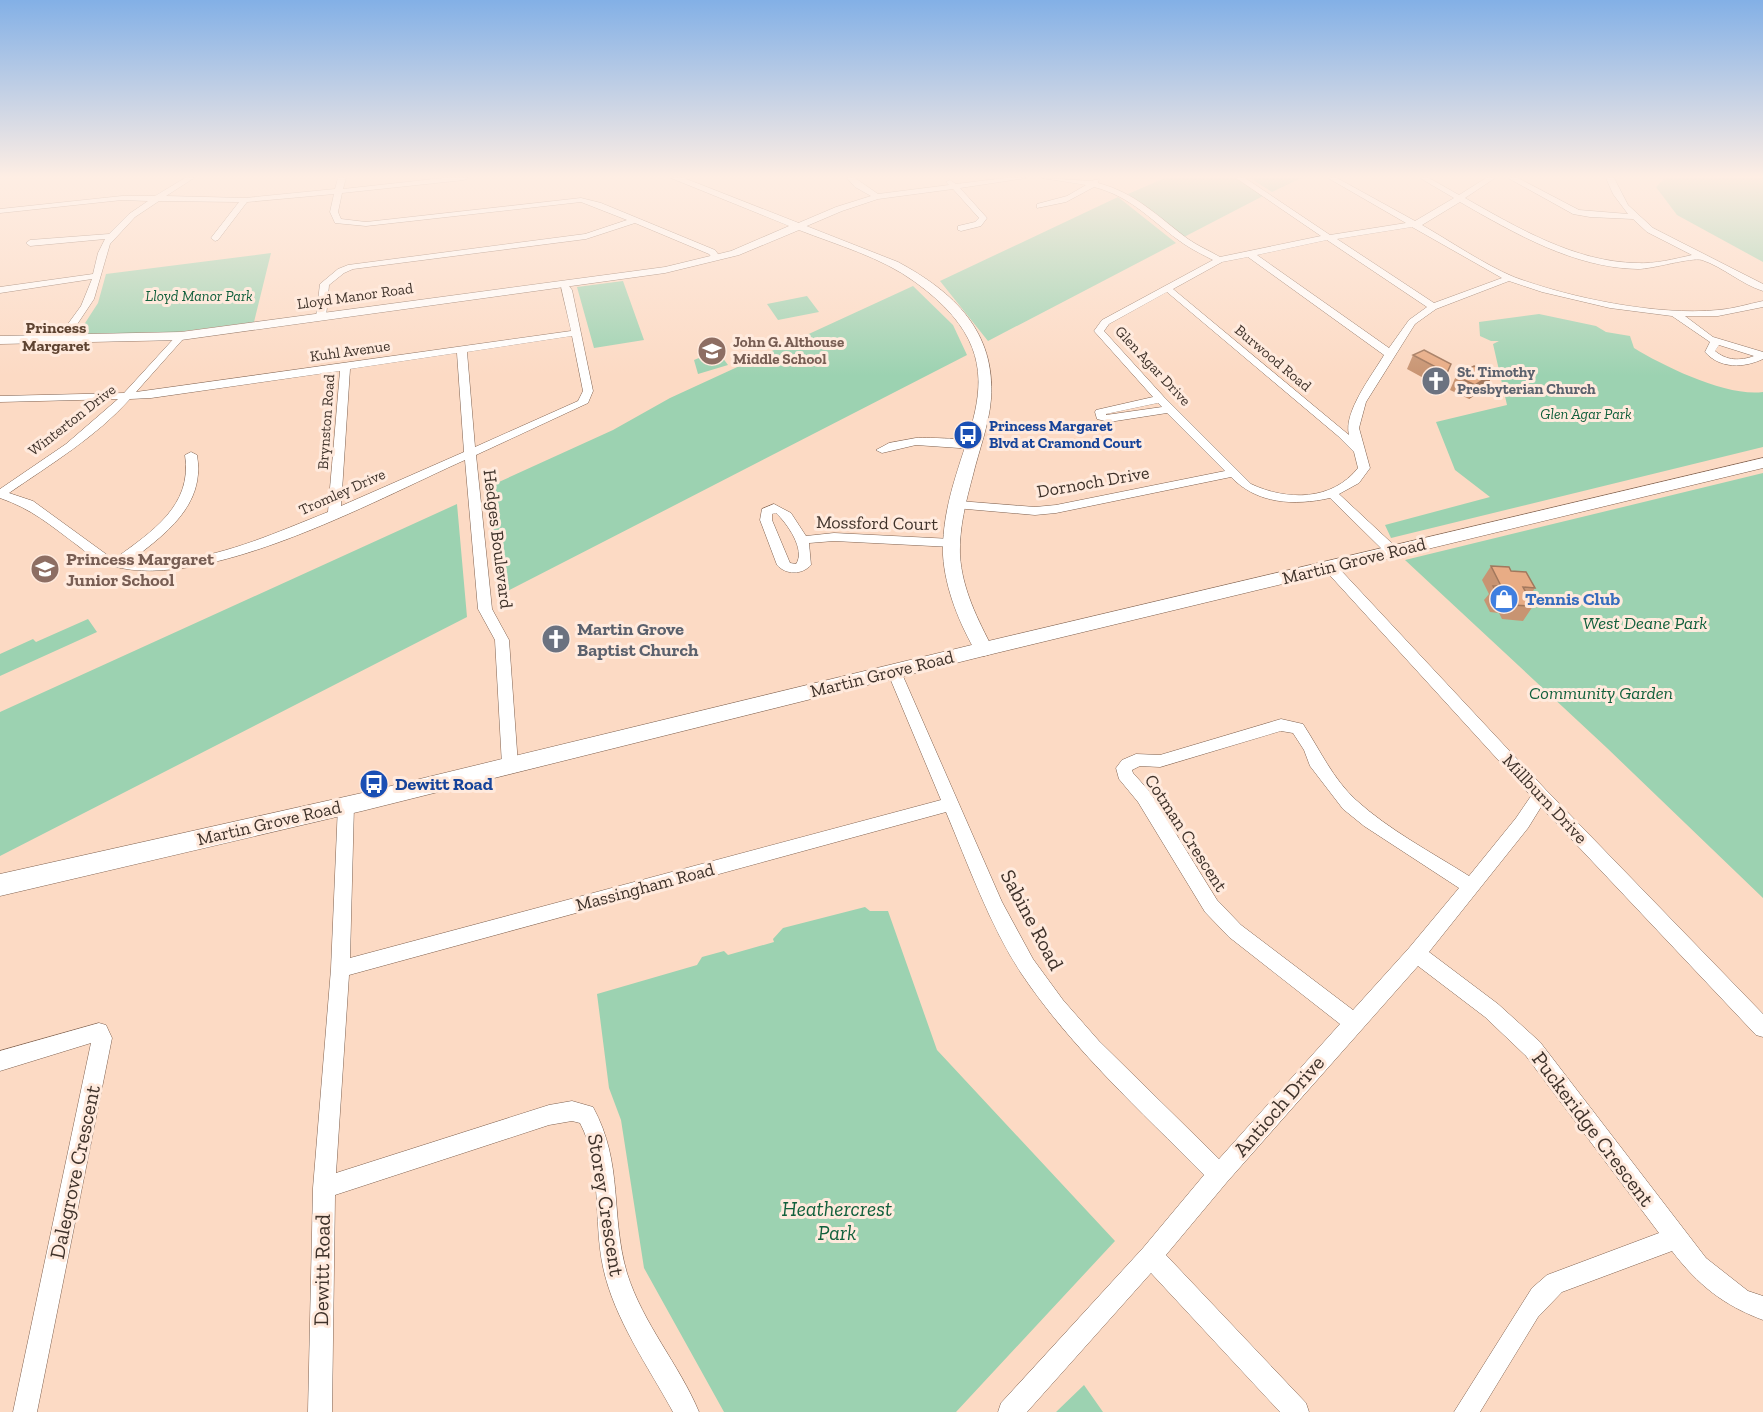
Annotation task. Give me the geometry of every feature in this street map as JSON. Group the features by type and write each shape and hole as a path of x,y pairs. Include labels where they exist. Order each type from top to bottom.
{"main road":[{"name":"Martin Grove Road","path":"0,885 346,805 984,649 1763,463"}],"street":[{"path":"62,339 82,314 91,295 106,244"},
{"path":"321,317 325,284 341,271 351,267 526,244"},
{"path":"693,244 712,252 717,258"},
{"name":"Lloyd Manor Road","path":"0,340 181,336 665,270 717,258 757,244"},
{"path":"845,244 906,271 940,296 962,318 977,343 986,372 985,404 959,505 952,543 957,587 984,649"},
{"path":"1190,244 1219,260"},
{"name":"Glen Agar Drive","path":"1298,244 1219,260 1105,322 1099,331 1160,399 1247,487 1262,495 1282,499 1332,494"},
{"path":"1340,244 1433,307"},
{"path":"1447,244 1509,278 1545,290 1610,305 1675,314 1718,313 1763,304"},
{"path":"1549,244 1566,253 1599,262 1637,266 1701,256"},
{"path":"1677,244 1763,288"},
{"path":"1250,254 1390,354"},
{"path":"0,290 97,276"},
{"path":"1392,551 1332,494 1357,480 1364,468 1353,428 1361,402 1412,322 1433,307 1509,278"},
{"name":"Tromley Drive","path":"1,494 29,504 106,560 137,568 220,558 255,547 583,403 588,391 563,284"},
{"name":"Burwood Road","path":"1166,287 1360,452"},
{"path":"1675,314 1715,342 1710,352 1715,356 1745,362 1763,355"},
{"name":"Kuhl Avenue","path":"0,399 151,395 575,333"},
{"name":"Winterton Drive","path":"1,494 70,446 112,412 181,336"},
{"name":"Hedges Boulevard","path":"462,350 468,455 485,609 502,640 510,765"},
{"name":"Brynston Road","path":"334,514 345,367"},
{"path":"1160,399 1100,412 1101,417 1109,419 1170,409"},
{"path":"882,450 896,443 918,440 974,446"},
{"path":"119,563 178,515 189,491 193,463 191,455"},
{"name":"Dornoch Drive","path":"959,505 1035,511 1056,509 1233,473"},
{"name":"Mossford Court","path":"802,540 834,537 952,543"},
{"name":"Millburn Drive","path":"1330,567 1540,795 1763,1028"},
{"name":"Sabine Road","path":"894,671 1005,926 1039,984 1092,1048 1219,1174"},
{"name":"Cotman Crescent","path":"1353,1022 1235,931 1211,906 1144,797 1125,775 1124,768 1127,764 1140,759 1160,761 1281,725 1298,728 1324,774 1349,804 1370,821 1471,887"},
{"name":"Antioch Drive","path":"1010,1412 1151,1256 1219,1174 1353,1022 1416,954 1522,823 1540,795"},
{"name":"Massingham Road","path":"340,969 951,804"},
{"name":"Dewitt Road","path":"320,1412 324,1188 340,969 346,805"},
{"name":"Puckeridge Crescent","path":"1416,954 1506,1020 1533,1049 1698,1266 1741,1300 1763,1308"},
{"name":"Dalegrove Crescent","path":"0,1061 85,1035 99,1032 102,1038 25,1412"},
{"name":"Storey Crescent","path":"324,1188 549,1115 572,1111 586,1114 594,1125 600,1147 614,1265 622,1295 687,1412"},
{"path":"1466,1412 1530,1309 1540,1296 1555,1283 1676,1238"},
{"path":"1151,1256 1297,1412"}],"green space":[{"path":"1019,244 1174,244 988,341 940,281"},
{"path":"1730,244 1763,244 1763,262"},
{"name":"Lloyd Manor Park","path":"271,253 254,322 177,332 78,334 98,303 106,274"},
{"path":"623,281 644,340 594,348 577,287"},
{"path":"913,286 953,325 967,355 498,596 490,486 613,430 670,398"},
{"path":"807,296 819,312 778,320 767,304"},
{"name":"Glen Agar Park","path":"1539,314 1630,336 1634,348 1662,364 1697,379 1732,390 1763,392 1763,447 1391,538 1385,525 1490,497 1455,470 1436,422 1507,405 1493,344 1499,341 1491,341 1480,336 1479,322"},
{"path":"711,353 722,357 728,365 698,374 694,360"},
{"name":"West Deane Park","path":"1763,473 1763,898 1607,748 1405,560"},
{"path":"457,504 467,617 0,856 0,712"},
{"path":"88,619 97,632 0,676 0,654 33,639 36,642"},
{"name":"Heathercrest Park","path":"865,907 870,911 888,911 937,1050 1115,1241 956,1412 724,1412 644,1268 621,1120 609,1088 597,994 697,965 702,957 724,951 728,955 774,942 773,939 783,928"},
{"path":"1084,1385 1103,1412 1056,1412"}],"building":[{"path":"1424,350 1451,364 1447,373 1413,355"},
{"path":"1474,366 1493,374 1475,385 1456,376"},
{"path":"1491,566 1509,567 1511,571 1526,572 1535,588 1523,587 1533,606 1511,605 1508,598 1499,598 1493,586 1501,586"}],"place":[{"name":"John G. Althouse Middle School","path":"712,351"},
{"name":"St. Timothy Presbyterian Church","path":"1436,381"},
{"name":"Princess Margaret Blvd at Cramond Court","path":"968,435"},
{"name":"Princess Margaret Junior School","path":"45,569"},
{"name":"Tennis Club","path":"1504,599"},
{"name":"Martin Grove Baptist Church","path":"556,639"},
{"name":"Dewitt Road","path":"374,784"}],"district":[{"name":"Princess Margaret","path":"56,336"}],"park label":[{"name":"Community Garden","path":"1601,693"}]}
